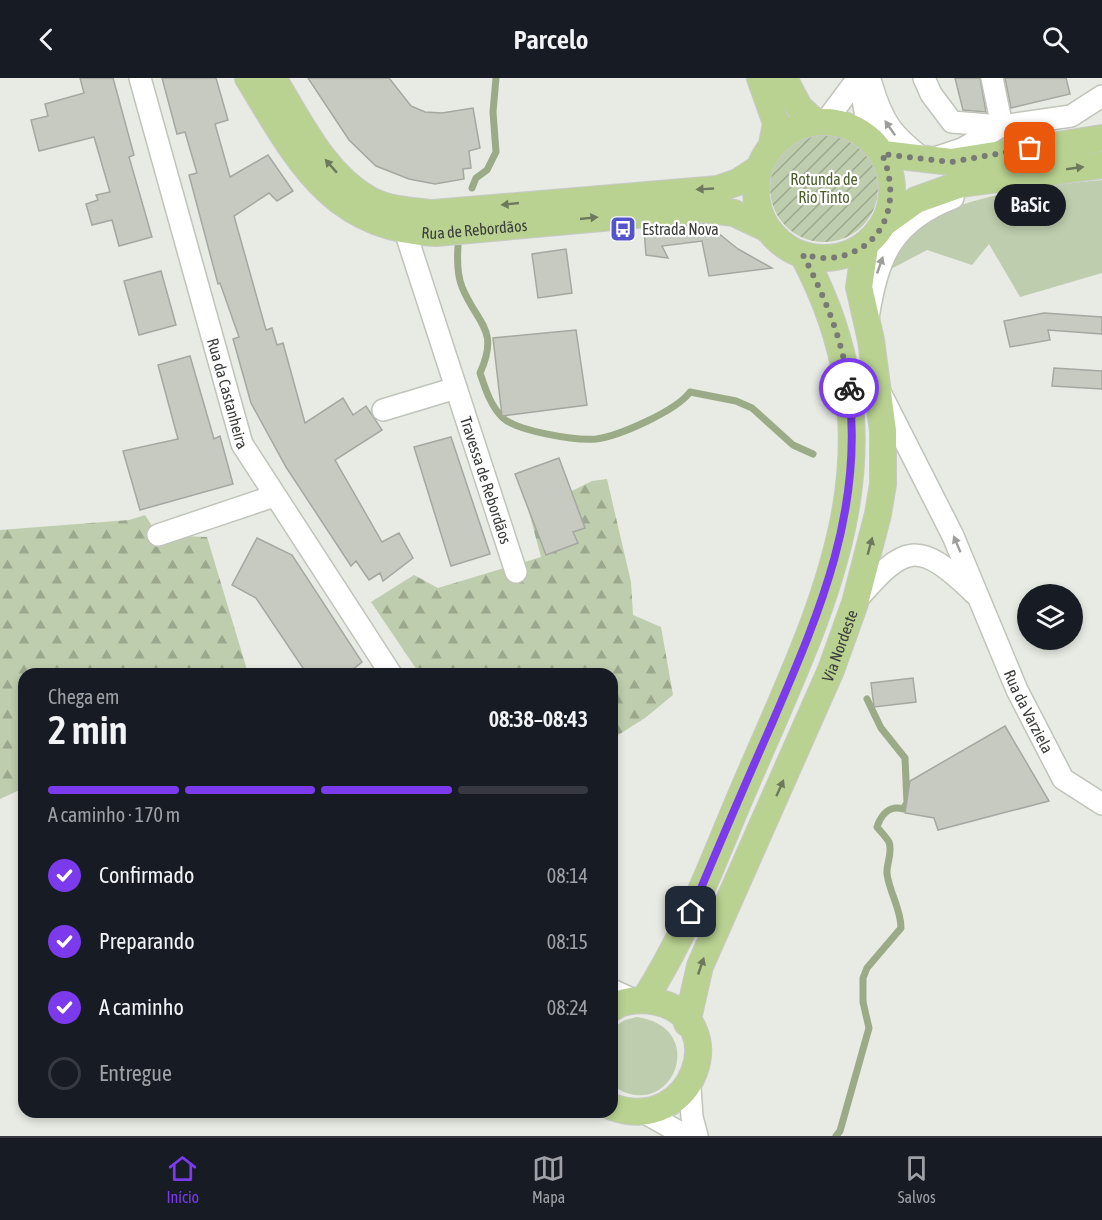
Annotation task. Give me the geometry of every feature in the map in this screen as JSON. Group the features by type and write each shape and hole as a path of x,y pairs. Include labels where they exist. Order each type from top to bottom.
{"main road":[{"name":"Rua de Rebordãos","path":"248,78 306,168 330,194 356,214 380,225 405,231 436,233 703,208 734,213 766,228"},
{"name":"Rua de Rebordãos","path":"273,78 329,165 370,200 397,209 433,213 718,189 738,182 758,169"},
{"path":"760,78 776,123 772,145 758,169 756,196 766,228 780,243 803,255 830,258 875,235 916,200 938,191 979,180 1102,165"},
{"path":"784,78 799,107 820,122"},
{"path":"772,145 791,130 820,122 849,126 876,146 933,161 1102,138"},
{"path":"875,235 891,198 892,182 876,146"},
{"name":"Via Nordeste","path":"687,1023 700,966 798,746 855,603 879,514 883,484 883,431 867,322 859,287 875,235"},
{"name":"Via Nordeste","path":"626,999 673,952 796,668 838,549 851,481 853,424 846,367 824,295 803,255"},
{"path":"618,1109 632,1114 647,1114 664,1110 679,1101 690,1088 697,1072 699,1055 695,1038 687,1023 675,1011 661,1003 626,999"}],"street":[{"name":"Rua da Castanheira","path":"140,78 242,444 387,668"},
{"path":"924,78 931,94 952,122 1002,126 1071,116 1098,90"},
{"path":"992,78 1002,126"},
{"path":"820,122 867,80"},
{"path":"867,80 863,100 876,146"},
{"path":"867,80 883,118 898,140 933,161 962,149 1002,126"},
{"path":"867,322 878,268 886,248 900,230 932,206 1006,178"},
{"name":"Travessa de Rebordãos","path":"405,231 516,573"},
{"name":"Rua da Varziela","path":"877,386 953,536 1017,690 1063,779 1102,804"},
{"path":"383,410 456,388"},
{"path":"158,535 274,496"},
{"name":"Rua da Varziela","path":"855,603 882,571 895,560 909,555 940,562 979,598"},
{"path":"690,1088 692,1117 697,1136"},
{"path":"647,1114 686,1136"}],"green space":[{"name":"Rotunda de Rio Tinto","path":"824,134 845,138 863,149 874,167 878,188 874,209 863,227 845,238 824,242 803,238 785,227 774,209 770,188 774,167 785,149 803,138"},
{"path":"1102,180 1102,273 1020,297 989,244 972,265 927,250 891,269 901,245 920,226 947,211 1013,192"},
{"path":"607,479 631,582 633,615 661,627 673,695 645,718 618,735 618,668 416,668 371,602 414,575 438,588 541,557 529,512 592,481"},
{"path":"145,515 158,535 207,537 246,668 18,668 18,791 0,799 0,530 129,520"},
{"path":"637,1017 660,1025 673,1038 677,1054 674,1071 665,1085 651,1094 633,1095 618,1088 618,1024"}],"building":[{"path":"80,78 113,78 134,155 129,157 152,237 119,246 112,220 92,225 86,204 98,200 96,195 110,192 94,137 39,151 31,120 48,116 45,104 84,93"},
{"path":"162,78 216,78 228,120 215,124 230,177 268,155 293,191 277,201 269,193 234,216 266,330 272,328 277,345 283,343 305,423 343,398 353,415 366,406 382,430 335,460 382,542 399,533 413,558 383,581 380,573 369,580 356,561 351,566 286,467 251,403 233,339 239,337 220,283 218,284 189,175 197,173 185,132 177,134"},
{"path":"308,78 389,78 411,106 425,112 442,113 473,108 480,148 469,151 471,168 463,169 464,179 435,184 409,179 376,166 349,140"},
{"path":"955,78 980,78 986,112 963,110"},
{"path":"1005,78 1066,78 1070,94 1011,108"},
{"path":"708,225 738,249 772,268 709,276 702,241 662,246 668,258 646,255 644,229"},
{"path":"566,249 572,293 538,298 532,254"},
{"path":"161,271 176,325 139,335 124,281"},
{"path":"1044,313 1102,317 1102,334 1048,330 1050,340 1010,347 1004,321"},
{"path":"576,330 587,405 502,416 493,338"},
{"path":"190,356 214,439 220,436 233,484 140,510 123,451 178,439 158,365"},
{"path":"1054,368 1102,371 1102,389 1052,386"},
{"path":"451,437 490,554 451,566 414,447"},
{"path":"559,458 585,528 573,532 578,543 546,555 515,474"},
{"path":"257,538 292,555 362,662 354,668 303,668 256,598 232,585"},
{"path":"913,678 916,702 874,707 871,683"},
{"path":"1005,726 1049,801 938,830 934,818 905,813 910,781"}],"waterway":[{"path":"472,188 476,178 487,170 496,152 493,112 496,78"},
{"path":"458,246 460,282 487,336 486,358 480,373 495,408 510,423 547,434 596,439 618,433 646,421 673,407 690,392 736,401 752,408 793,445 813,454"},
{"path":"836,1136 840,1131 869,1028 863,1002 863,978 867,968 901,928 887,874 890,846 877,827 886,812 894,808 903,809 907,803 905,758 881,728 867,699"}],"way so far":[{"path":"849,388 846,367 824,295 803,255 830,258 855,252 865,247 876,235 884,223 891,198 892,182 882,154 900,158 951,162 1030,148"}],"place":[{"name":"BaSic","path":"1030,148"},
{"name":"Estrada Nova","path":"623,229"}],"route":[{"path":"691,912 796,668 838,549 851,481 853,452 849,388"}]}
